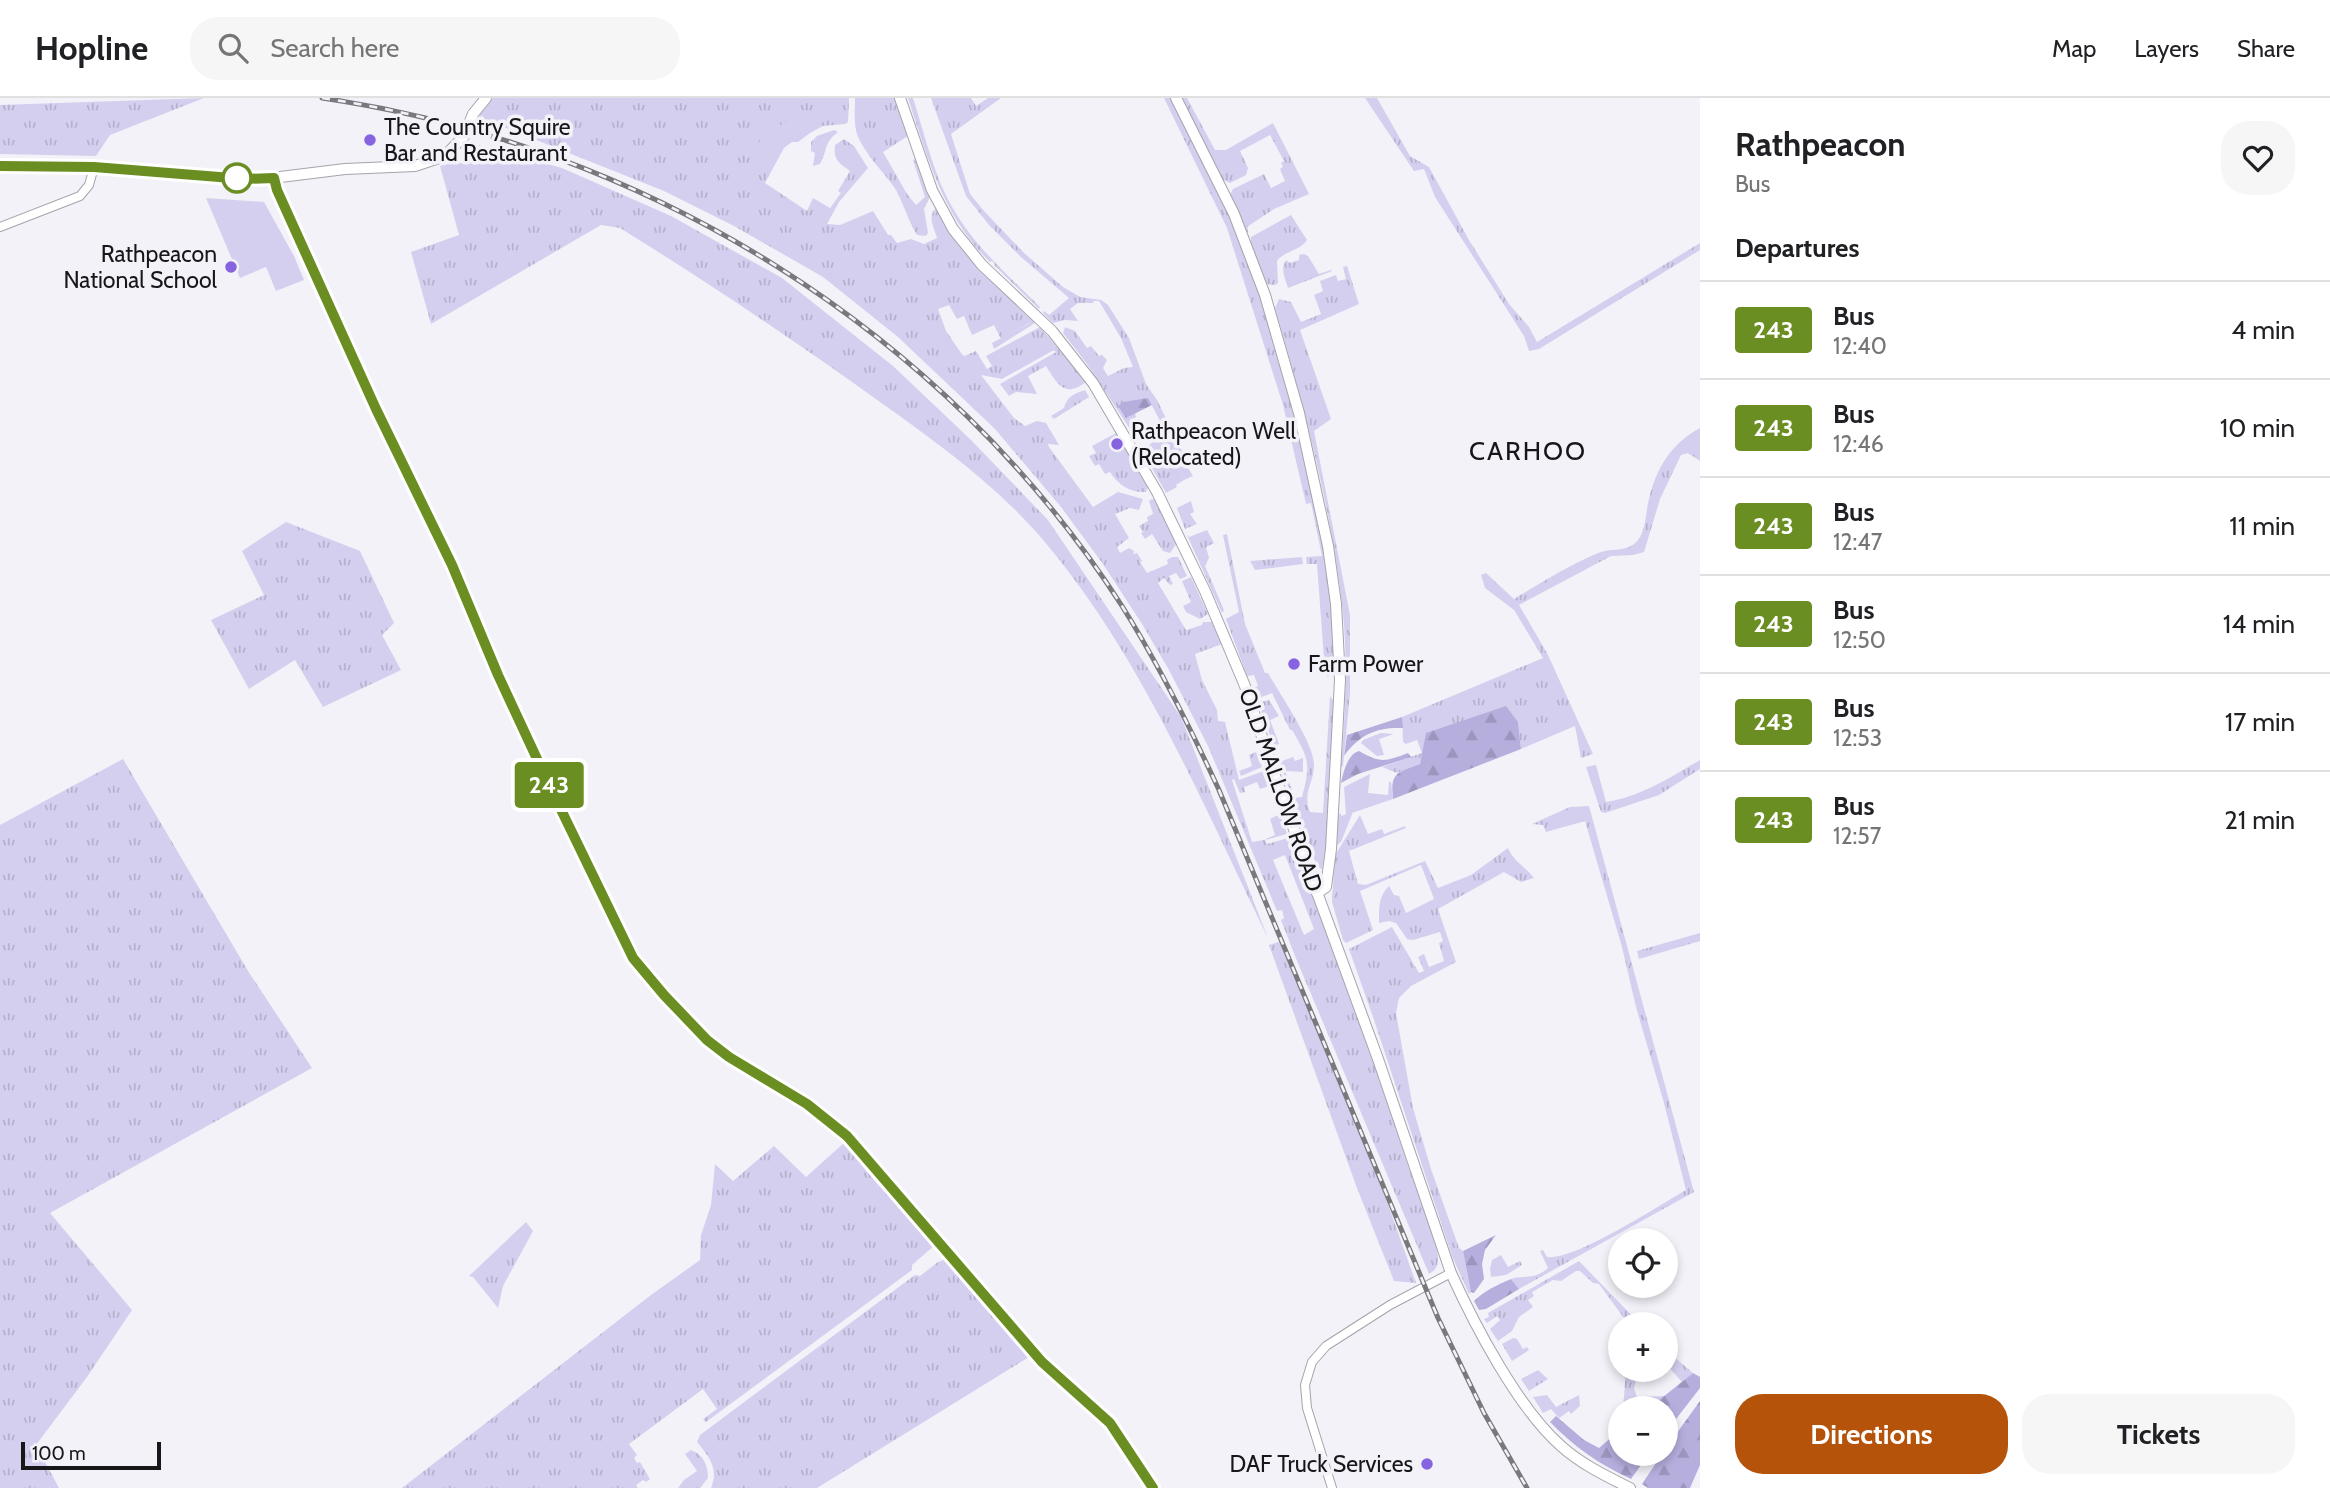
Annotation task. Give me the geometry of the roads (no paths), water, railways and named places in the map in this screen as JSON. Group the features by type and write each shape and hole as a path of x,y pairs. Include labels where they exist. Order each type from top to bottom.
{"street":[{"name":"OLD MALLOW ROAD","path":"900,98 932,190 953,229 982,265 1052,331 1087,374 1134,450 1200,580 1235,660 1378,1059 1451,1273 1479,1328 1538,1422 1581,1462 1630,1488"},
{"path":"1177,98 1234,214 1265,295 1299,413 1328,546 1338,621 1339,717 1331,849 1325,887 1317,893"},
{"path":"0,166 94,167 244,179 345,169 415,166 445,156 464,136 481,99"},
{"path":"0,227 80,196 89,185 94,167"},
{"path":"274,178 324,298 452,565 498,675 633,958 707,1040 729,1057 807,1104 847,1136 1042,1362 1110,1423 1153,1488"},
{"path":"1332,1488 1307,1408 1305,1385 1312,1362 1326,1346 1390,1305 1451,1273"}],"railway":[{"path":"322,98 442,122 558,158 670,207 776,266 876,336 968,417 1050,507 1136,628 1197,743 1219,790 1438,1318 1484,1413 1527,1488"}],"place":[{"name":"The Country Squire Bar and Restaurant","path":"370,140"},
{"name":"Rathpeacon National School","path":"231,267"},
{"name":"Rathpeacon Well (Relocated)","path":"1117,444"},
{"name":"Farm Power","path":"1294,664"},
{"name":"DAF Truck Services","path":"1427,1464"}],"district":[{"name":"CARHOO","path":"1528,451"}]}
